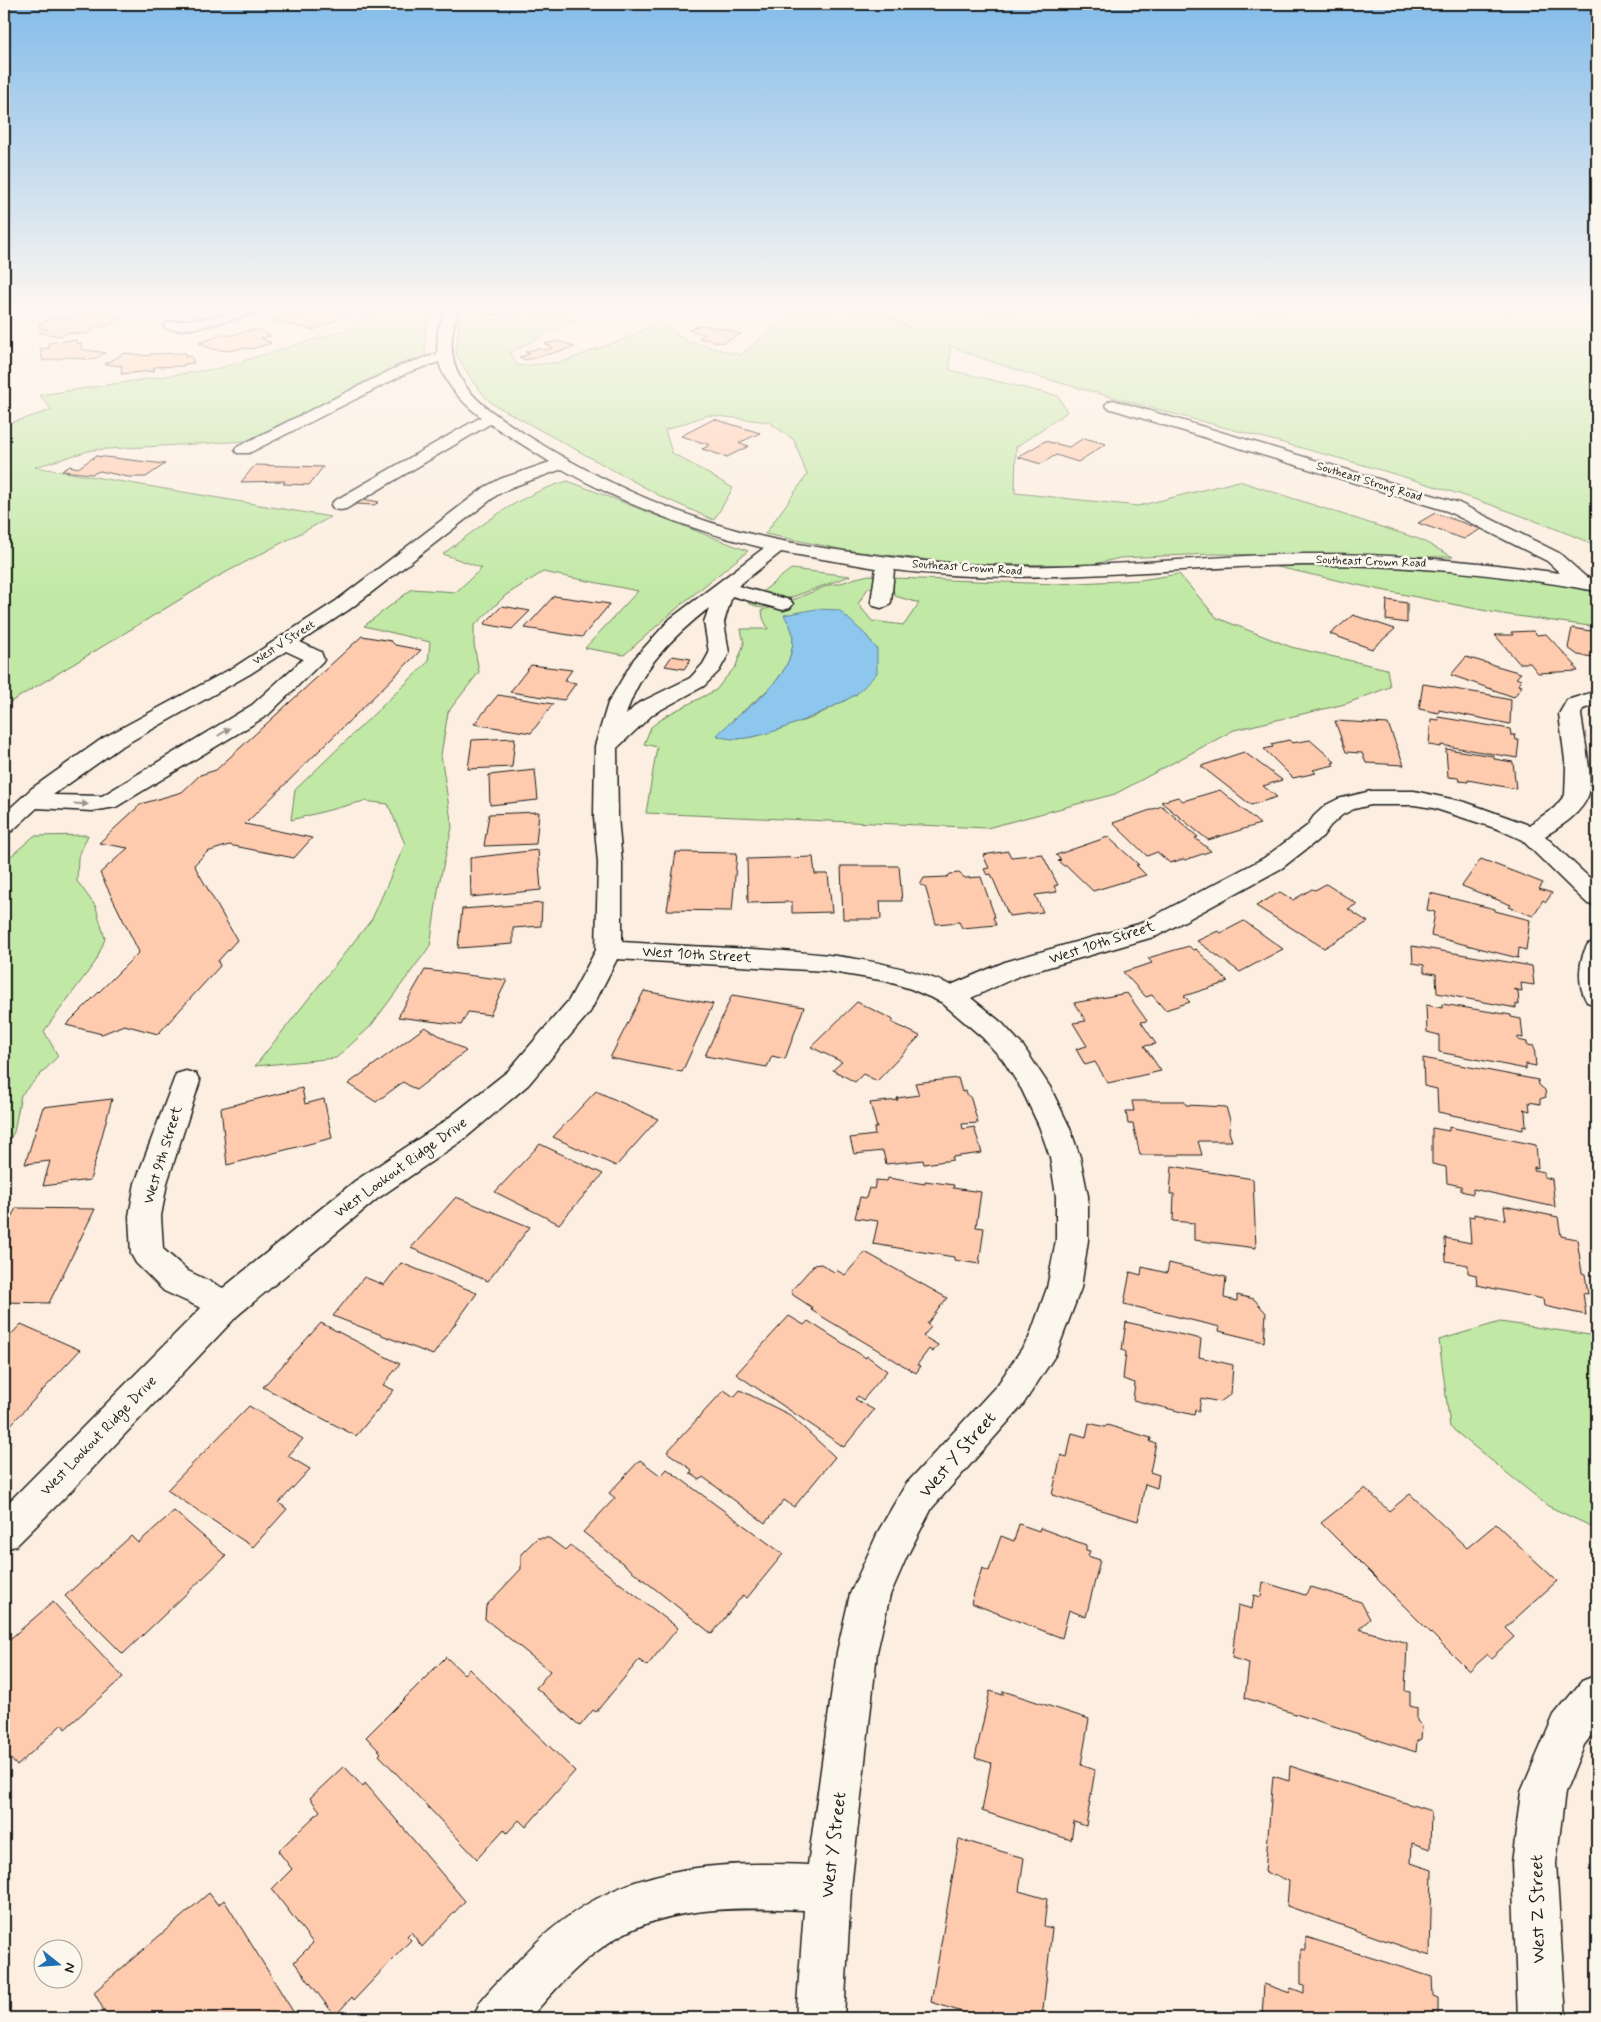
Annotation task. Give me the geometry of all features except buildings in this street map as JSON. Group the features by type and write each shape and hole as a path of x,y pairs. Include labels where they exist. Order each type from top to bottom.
{"street":[{"path":"243,450 333,405"},
{"name":"Southeast Crown Road","path":"476,405 490,418 564,463 662,510 705,526 779,545 844,557 963,570 1015,572 1089,572 1295,560 1333,560 1469,566 1589,584"},
{"name":"Southeast Strong Road","path":"1114,405 1453,507 1553,556 1589,584"},
{"path":"340,505 490,418"},
{"name":"West V Street","path":"4,826 32,800 111,744 243,670 343,605 491,491 506,483 564,463"},
{"name":"West Lookout Ridge Drive","path":"4,1532 59,1478 226,1305 366,1190 452,1132 518,1078 580,1005 609,950 610,864 606,817 606,746 618,703 641,663 678,624 779,545"},
{"path":"880,602 886,562"},
{"path":"606,746 645,708 673,696 697,682 712,667 719,653 714,622 725,588 783,604"},
{"path":"32,800 92,804 108,802 260,710 314,660 314,656 286,643"},
{"path":"1530,835 1569,806 1577,795 1579,782 1570,714 1575,705 1595,697"},
{"name":"West 10th Street","path":"609,950 826,962 888,973 921,983 951,996 1014,968 1041,962 1148,930 1273,863 1314,832 1334,810 1359,800 1403,797 1433,801 1483,815 1530,835 1597,898"},
{"path":"1597,950 1593,965 1597,996"},
{"name":"West Y Street","path":"820,2018 828,1888 857,1652 870,1594 893,1543 919,1496 1010,1395 1044,1344 1064,1288 1072,1240 1072,1196 1065,1157 1054,1126 1035,1087 1013,1053 992,1030 951,996"},
{"name":"West 9th Street","path":"186,1082 151,1183 145,1216 147,1254 176,1281 226,1305"},
{"name":"West Z Street","path":"1542,2018 1534,1863 1543,1792 1569,1730 1597,1696"},
{"path":"498,2018 562,1950 589,1928 621,1910 680,1891 755,1885 828,1888"}],"green space":[{"path":"48,405 319,405 246,441 92,450 35,467 331,517 219,576 4,706 4,425 52,410"},
{"path":"495,405 1063,405 1067,412 1016,447 1015,493 1138,506 1239,481 1419,539 1453,557 1211,554 1120,558 1090,565 968,564 850,551 765,534 807,475 794,440 769,422 708,415 665,430 672,453 733,488 714,520 662,497"},
{"path":"1144,405 1597,405 1597,546 1487,503 1431,485"},
{"path":"568,481 748,551 683,603 624,655 585,648 638,591 543,572 506,595 474,626 474,644 479,672 448,712 441,755 452,827 439,884 430,946 370,1027 336,1058 255,1066 372,919 405,844 388,804 364,801 291,820 295,790 428,662 430,642 364,626 412,589 456,592 482,568 443,554 517,502"},
{"path":"1273,566 1374,566 1509,576 1597,592 1597,627 1502,614"},
{"path":"791,569 850,576 762,608 748,603"},
{"path":"1179,574 1217,618 1291,647 1387,669 1390,687 1345,704 1234,730 1115,794 987,828 646,813 657,747 644,744 651,727 667,715 716,690 736,666 744,643 741,629 768,629 762,610 783,604 829,585 869,575 893,578 1057,584 1140,580","holes":["868,588 893,590 895,596 919,603 904,625 872,621 858,604","785,615 857,694 812,718 757,736 738,739 718,736 728,724 765,692 785,668 791,653 793,636"]},
{"path":"88,835 78,858 77,881 96,907 105,939 96,961 44,1031 58,1056 21,1095 14,1132 4,1149 4,862 34,836"},
{"path":"1500,1322 1597,1336 1597,1529 1548,1506 1450,1427 1439,1340"}],"water":[{"path":"816,609 839,610 866,635 877,649 877,673 855,695 807,719 766,734 746,738 730,739 717,735 766,692 785,667 791,653 793,636 784,615"}]}
